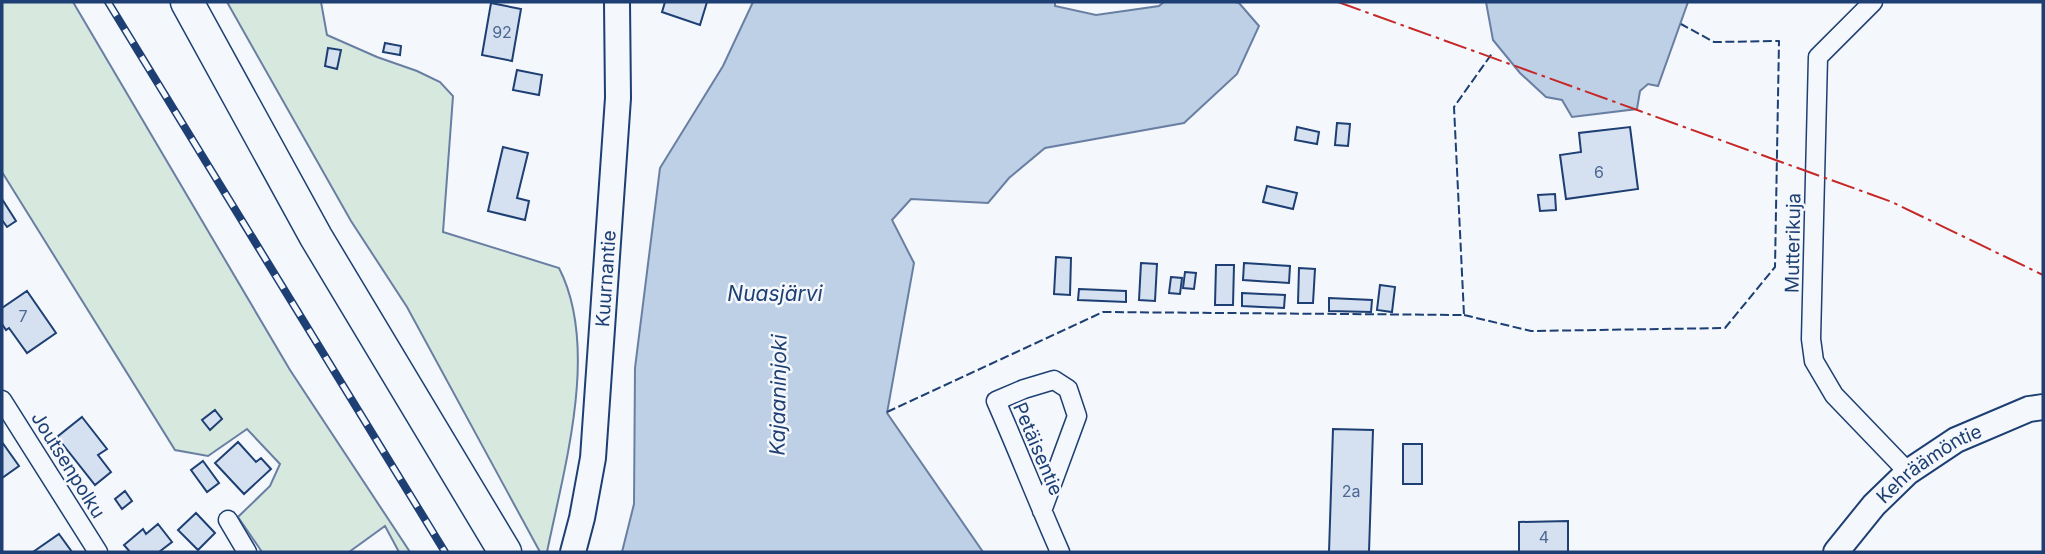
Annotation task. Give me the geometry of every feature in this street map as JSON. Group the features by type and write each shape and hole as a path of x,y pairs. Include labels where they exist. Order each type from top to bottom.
{"highway":[{"path":"187,2 316,237 505,552"}],"street":[{"name":"Kuurnantie","path":"573,552 593,458 618,98 617,2"},
{"name":"Mutterikuja","path":"1873,2 1818,57 1811,339 1814,361 1834,395 1908,472"},
{"name":"Petäisentie","path":"1042,511 1077,416 1068,389 1054,380 996,401 1042,511 1060,552"},
{"name":"Joutsenpolku","path":"2,400 98,552"},
{"name":"Kehräämöntie","path":"1836,552 1874,505 1908,472 1956,440 2029,409 2043,407"},
{"path":"228,520 247,552"}],"shaded area":[{"path":"2,2 73,2 290,370 410,552 399,552 385,526 349,552 262,552 238,517 270,486 280,464 247,429 208,456 175,450 2,172"},
{"path":"227,2 321,2 327,35 440,82 453,96 443,232 559,268 571,300 577,334 578,371 569,446 547,552 540,552 407,307 351,221"}],"water":[{"name":"Nuasjärvi","path":"753,2 1055,2 1055,6 1096,15 1159,6 1164,2 1235,2 1239,3 1259,26 1237,74 1184,123 1045,148 1009,178 988,203 911,199 892,220 914,263 887,413 983,552 622,552 634,504 635,368 660,168 723,66"},
{"path":"1486,2 1688,2 1658,86 1648,84 1640,91 1637,109 1572,117 1562,100 1546,97 1520,73 1493,40"}],"building":[{"path":"665,2 707,2 700,25 662,12"},
{"path":"491,3 521,9 512,61 482,55"},
{"path":"385,43 401,46 400,55 383,52"},
{"path":"328,48 341,50 337,69 325,66"},
{"path":"517,70 542,75 539,95 513,90"},
{"path":"1337,123 1350,124 1348,146 1335,145"},
{"path":"1297,127 1319,132 1317,144 1295,140"},
{"path":"1630,127 1638,189 1566,199 1560,155 1581,152 1579,133"},
{"path":"503,147 528,153 517,198 529,201 525,220 488,211"},
{"path":"1267,186 1297,193 1293,209 1263,202"},
{"path":"1555,194 1556,210 1540,211 1538,195"},
{"path":"2,199 16,221 7,227 2,220"},
{"path":"1056,257 1071,258 1070,295 1054,294"},
{"path":"1141,263 1157,264 1155,301 1139,300"},
{"path":"1244,263 1290,266 1289,283 1243,280"},
{"path":"1216,265 1234,265 1233,305 1215,305"},
{"path":"1299,268 1315,269 1313,303 1298,303"},
{"path":"1185,272 1196,273 1194,289 1183,288"},
{"path":"1171,277 1182,278 1180,294 1169,293"},
{"path":"1380,285 1395,287 1392,312 1377,310"},
{"path":"1079,289 1126,291 1126,302 1078,300"},
{"path":"27,291 56,333 27,353 9,328 6,330 2,324 2,308"},
{"path":"1242,293 1285,295 1284,308 1242,306"},
{"path":"1329,298 1372,300 1371,312 1329,311"},
{"path":"215,410 222,419 210,430 202,420"},
{"path":"82,417 107,449 98,455 111,472 95,485 57,437"},
{"path":"1333,429 1373,430 1369,552 1329,552"},
{"path":"2,442 19,466 2,478"},
{"path":"238,442 256,462 261,458 271,469 244,494 215,463"},
{"path":"1403,444 1422,444 1422,484 1403,484"},
{"path":"203,461 219,483 207,492 191,470"},
{"path":"125,491 132,501 122,509 115,499"},
{"path":"196,513 215,533 198,550 178,530"},
{"path":"1568,521 1568,552 1519,552 1519,522"},
{"path":"158,524 172,542 159,552 130,552 124,545 143,529 146,534"},
{"path":"59,534 72,552 33,552"}],"railway":[{"path":"108,2 445,552"}],"fence":[{"path":"1464,315 1531,331 1725,328 1775,267 1779,41 1714,42 1681,24"},
{"path":"887,412 1103,312 1464,315 1454,107 1493,52"}],"power":[{"path":"1338,2 1892,202 2043,275"}],"water label":[{"name":"Kajaaninjoki","path":"778,395"}]}
